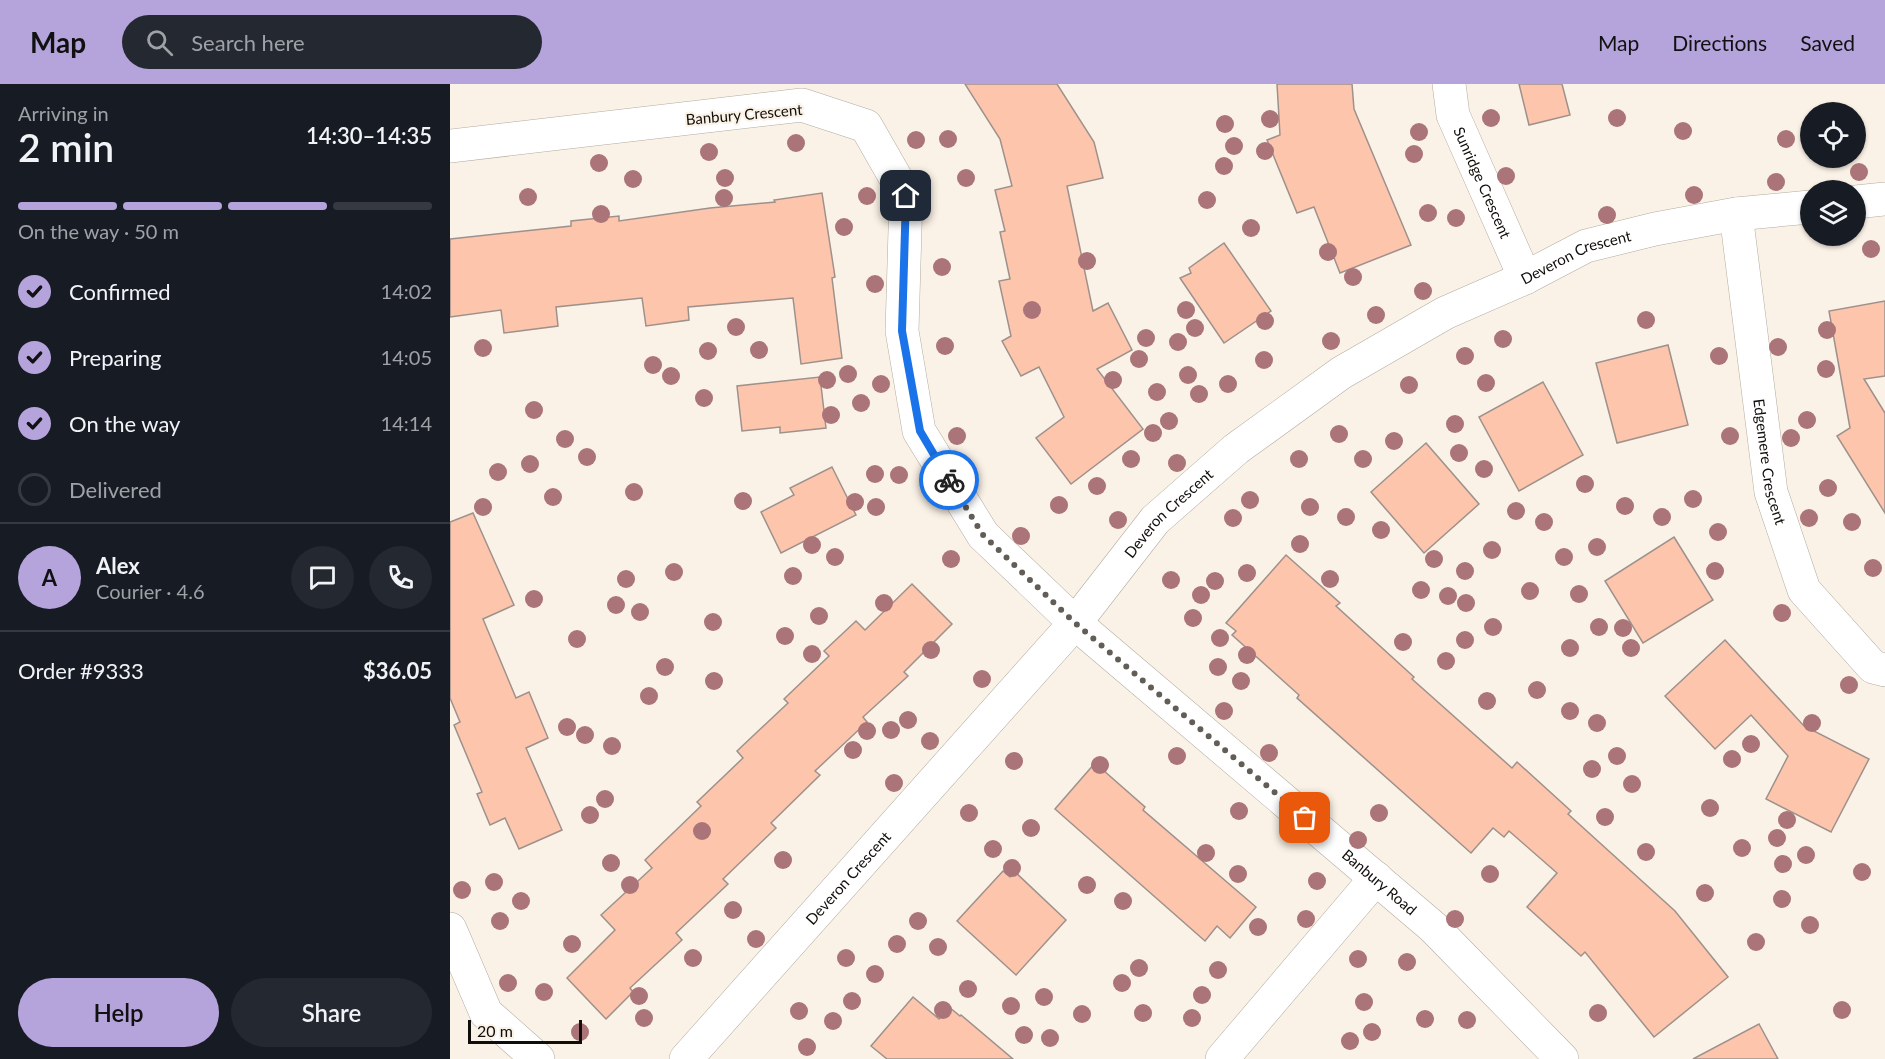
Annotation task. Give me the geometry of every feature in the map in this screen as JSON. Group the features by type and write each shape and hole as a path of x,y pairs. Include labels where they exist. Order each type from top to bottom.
{"street":[{"name":"Sunridge Crescent","path":"1449,84 1453,115 1525,278"},
{"name":"Banbury Crescent","path":"450,146 802,105 866,126 906,196 902,331 920,431 983,535 1075,623"},
{"path":"1866,201 1885,199"},
{"name":"Deveron Crescent","path":"686,1059 1075,623 1155,519 1236,449 1341,373 1445,313 1525,278 1586,246 1655,229 1736,214 1800,208"},
{"name":"Edgemere Crescent","path":"1736,214 1771,492 1804,590 1873,667 1885,670"},
{"name":"Banbury Road","path":"1075,623 1433,927 1562,1059"},
{"path":"1222,1059 1376,878"},
{"path":"450,928 486,1013 538,1059"}],"building":[{"path":"965,84 1057,84 1094,142 1103,178 1067,186 1093,311 1108,303 1132,350 1097,369 1143,429 1071,484 1036,438 1064,417 1039,367 1021,376 1002,341 1011,336 999,281 1010,279 1000,232 1005,231 995,190 1012,186 1000,139"},
{"path":"1277,84 1352,84 1354,109 1411,245 1340,273 1314,207 1297,213 1267,140 1280,135"},
{"path":"1519,84 1562,84 1570,115 1529,125"},
{"path":"822,193 835,277 832,278 842,358 801,364 793,298 688,307 689,320 646,326 642,298 556,307 558,326 504,333 501,310 450,317 450,239 571,226 571,221 619,216 619,221 710,208 775,202 774,200"},
{"path":"1224,243 1271,311 1224,343 1180,278 1191,273 1189,268"},
{"path":"1885,301 1885,376 1864,379 1885,413 1885,513 1837,436 1850,428 1829,311"},
{"path":"1668,345 1688,425 1617,443 1596,363"},
{"path":"820,377 826,428 780,433 780,427 742,431 737,386"},
{"path":"1543,382 1583,455 1519,491 1479,417"},
{"path":"1426,443 1479,504 1424,553 1371,492"},
{"path":"832,467 856,515 781,553 761,512 794,495 790,488"},
{"path":"473,513 514,605 483,619 516,698 529,692 548,738 526,748 562,830 519,849 505,818 490,825 477,794 482,792 454,725 460,722 450,698 450,522"},
{"path":"1674,537 1713,600 1643,643 1605,581"},
{"path":"1286,555 1340,603 1336,606 1414,677 1412,679 1512,768 1517,762 1571,811 1568,814 1675,911 1728,977 1654,1037 1585,952 1581,956 1527,907 1557,873 1509,831 1504,837 1493,828 1471,853 1297,698 1299,695 1232,635 1236,631 1226,623"},
{"path":"912,584 952,624 904,672 908,676 863,717 867,722 815,771 820,775 771,823 776,828 723,879 728,884 676,933 682,940 630,988 633,992 606,1019 567,978 615,930 601,915 652,868 645,860 701,806 697,802 743,758 737,751 788,703 784,699 829,656 824,651 856,621 865,630"},
{"path":"1725,640 1804,726 1869,759 1831,832 1766,799 1788,756 1751,715 1715,749 1665,696"},
{"path":"1095,763 1145,807 1143,810 1256,907 1230,938 1217,926 1205,941 1055,809"},
{"path":"1003,871 1010,877 1014,871 1066,920 1016,975 957,921"},
{"path":"913,997 939,1019 949,1007 1013,1059 887,1059 871,1046"},
{"path":"1759,1024 1778,1059 1693,1059"}],"way so far":[{"path":"949,480 983,535 1075,623 1305,818"}],"route":[{"path":"906,196 902,331 920,431 949,480"}]}
